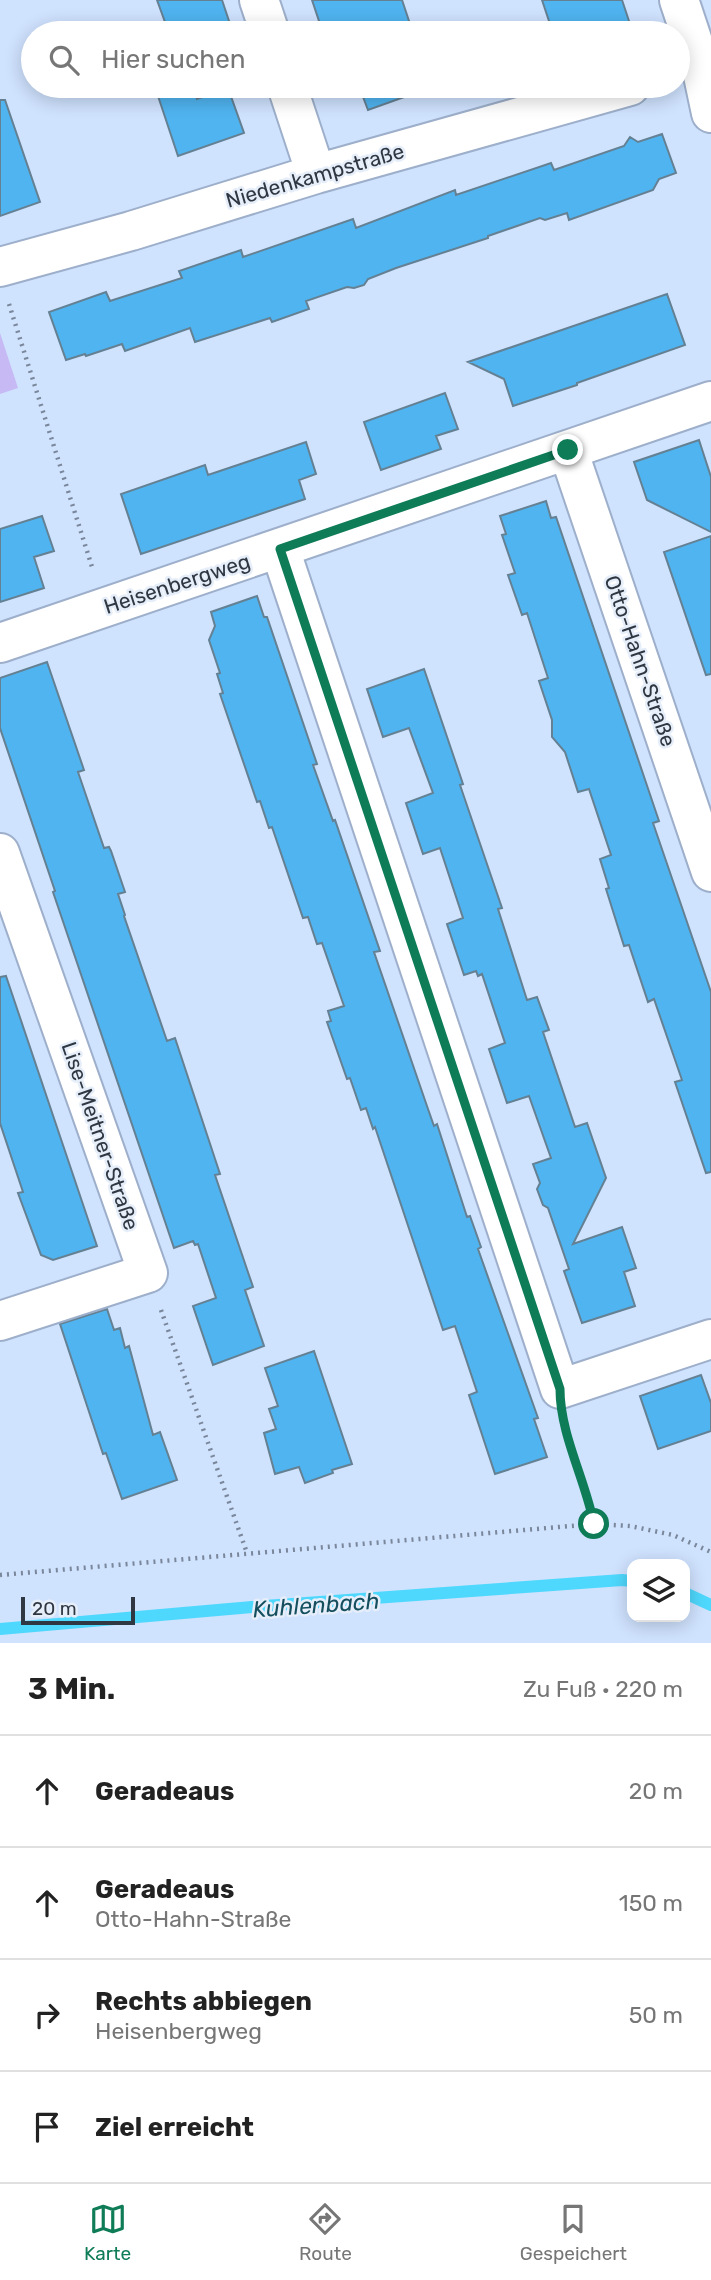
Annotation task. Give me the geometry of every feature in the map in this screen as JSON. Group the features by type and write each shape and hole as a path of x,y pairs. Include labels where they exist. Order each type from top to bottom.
{"street":[{"path":"258,0 266,21"},
{"path":"679,0 685,21"},
{"path":"690,41 711,113"},
{"path":"291,98 316,174"},
{"name":"Niedenkampstraße","path":"4,284 131,231 316,174 587,98"},
{"name":"Heisenbergweg","path":"0,643 711,401"},
{"name":"Otto-Hahn-Straße","path":"568,450 711,872"},
{"path":"280,549 560,1389 711,1339"},
{"name":"Lise-Meitner-Straße","path":"0,853 148,1273"},
{"path":"0,1321 148,1273"}],"path":[{"path":"4,284 104,608"},
{"path":"148,1273 247,1553"},
{"path":"560,1389 560,1410 589,1497 594,1524"},
{"path":"0,1575 594,1524 630,1526 673,1535 711,1552"}],"shaded area":[{"path":"0,333 18,388 0,394"}],"building":[{"path":"157,0 222,0 229,21 165,21"},
{"path":"312,0 402,0 409,21 319,21"},
{"path":"542,0 622,0 629,21 549,21"},
{"path":"159,98 232,98 244,133 178,156"},
{"path":"364,98 401,98 368,110"},
{"path":"0,100 5,100 40,202 0,216"},
{"path":"662,134 676,173 659,179 653,190 569,220 567,213 545,220 540,218 488,236 368,279 364,285 347,287 306,301 309,309 272,322 270,318 195,342 190,328 125,351 122,344 66,360 49,312 106,292 110,301 182,278 179,271 241,250 243,257 353,219 356,228 455,190 456,195 551,163 554,170 624,146 630,137 638,142"},
{"path":"667,294 685,345 577,385 513,406 504,379 468,362"},
{"path":"445,393 458,429 436,436 441,449 381,470 364,422"},
{"path":"699,440 711,477 711,532 647,500 634,462"},
{"path":"306,442 316,474 299,480 305,499 141,554 121,494 205,465 208,475"},
{"path":"546,501 551,518 556,517 659,821 653,823 711,992 711,1172 706,1173 675,1082 682,1080 654,999 648,1002 629,945 624,946 606,889 609,888 600,859 611,855 589,789 578,792 565,752 552,737 552,720 539,681 548,678 527,613 522,615 508,575 515,573 502,535 506,534 500,516"},
{"path":"42,516 54,551 34,557 44,588 0,602 0,529"},
{"path":"711,536 711,674 706,675 664,552"},
{"path":"257,596 264,617 267,617 317,764 313,765 380,951 374,952 434,1126 437,1124 467,1217 470,1216 481,1247 478,1249 538,1418 534,1419 547,1457 495,1474 469,1395 477,1392 455,1326 443,1330 375,1127 373,1129 366,1108 361,1110 327,1022 331,1021 328,1011 344,1006 322,943 317,944 308,917 303,918 272,827 269,828 260,801 257,802 220,694 223,693 217,674 220,673 209,640 215,626 211,612"},
{"path":"47,662 84,770 78,772 104,848 109,847 111,851 125,892 118,894 124,916 167,1041 175,1038 220,1174 215,1175 253,1287 245,1290 264,1346 213,1365 193,1306 216,1298 198,1244 195,1245 193,1241 174,1248 0,728 0,678"},
{"path":"424,669 502,908 498,909 527,1000 537,997 549,1030 543,1032 575,1127 587,1123 606,1178 573,1244 622,1227 636,1268 624,1272 635,1306 582,1323 564,1271 569,1269 548,1208 543,1205 537,1189 540,1183 533,1164 551,1158 529,1096 507,1103 489,1049 505,1043 482,974 478,976 476,971 464,975 447,924 463,918 440,848 423,854 406,803 433,793 409,728 383,737 367,689"},
{"path":"6,976 97,1246 53,1260 41,1255 18,1193 23,1192 0,1123 0,977"},
{"path":"107,1309 114,1330 120,1328 125,1348 129,1346 153,1435 160,1432 177,1480 122,1499 106,1453 103,1454 60,1324"},
{"path":"314,1351 352,1464 305,1483 299,1467 275,1474 264,1433 276,1429 269,1409 278,1406 265,1368"},
{"path":"701,1375 711,1403 711,1431 658,1449 640,1396"}],"waterway":[{"name":"Kuhlenbach","path":"0,1629 252,1607 627,1580"},
{"name":"Kuhlenbach","path":"690,1595 711,1605"}],"route":[{"path":"568,450 280,549 560,1389 560,1410 589,1497 594,1524"}]}
